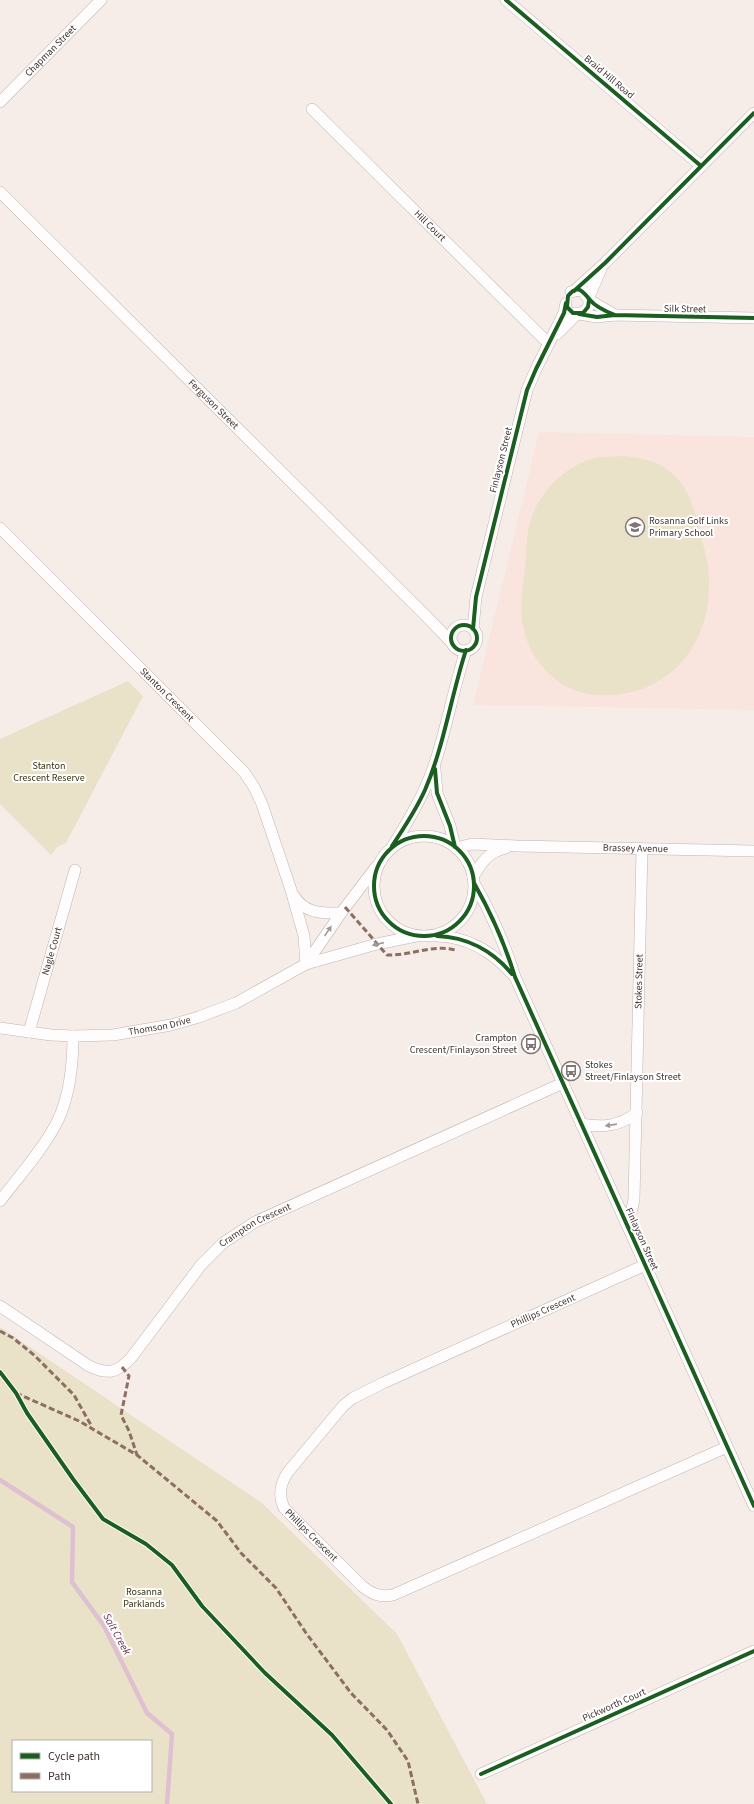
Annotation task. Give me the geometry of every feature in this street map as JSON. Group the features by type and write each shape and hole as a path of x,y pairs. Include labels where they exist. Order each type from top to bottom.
{"street":[{"name":"Chapman Street","path":"0,102 101,0"},
{"name":"Braid Hill Road","path":"506,0 701,166"},
{"name":"Hill Court","path":"312,109 548,343"},
{"path":"605,263 596,276 587,309 578,314 570,310 566,303 568,296 605,263 754,113"},
{"name":"Ferguson Street","path":"0,192 458,647"},
{"path":"574,291 584,292 589,298"},
{"name":"Silk Street","path":"589,298 615,315"},
{"name":"Finlayson Street","path":"473,629 476,597 527,390 548,343 564,313 566,303"},
{"name":"Finlayson Street","path":"548,343 578,314"},
{"name":"Silk Street","path":"578,314 597,317 615,315 754,318"},
{"name":"Stanton Crescent","path":"0,528 244,772 254,787 262,804 291,890 304,936 306,964"},
{"name":"Finlayson Street","path":"458,627 476,597"},
{"name":"Ferguson Street","path":"428,617 458,627"},
{"path":"385,856 406,840 420,837 441,839 455,847 468,862 474,880 472,900 468,909 458,923 442,933 420,936 395,927 380,910 374,888 376,873 385,856 420,800 435,762 457,676 458,647 451,636 458,627 466,625 473,629 476,640 473,646 458,647"},
{"path":"435,762 437,793 450,826 455,847"},
{"name":"Brassey Avenue","path":"455,847 472,844 754,851"},
{"name":"Brassey Avenue","path":"474,880 482,862 488,855 502,849 517,846"},
{"name":"Stokes Street","path":"626,1223 634,1199 642,849"},
{"name":"Thomson Drive","path":"306,964 341,912 385,856"},
{"name":"Nagle Court","path":"29,1032 75,870"},
{"name":"Finlayson Street","path":"474,880 501,937 515,977 754,1506"},
{"name":"Stanton Crescent","path":"291,890 297,900 308,910 316,912 341,912"},
{"name":"Finlayson Street","path":"420,936 451,937 469,942 495,957 515,977"},
{"name":"Thomson Drive","path":"0,1028 73,1036 113,1035 141,1031 199,1017 236,1002 306,964 377,944 420,936"},
{"path":"0,1201 50,1134 59,1118 65,1102 70,1079 73,1036"},
{"name":"Crampton Crescent","path":"0,1306 89,1366 98,1370 113,1371 122,1367 131,1358 201,1264 223,1243 238,1232 270,1216 563,1084"},
{"path":"582,1124 594,1126 613,1126 637,1113"},
{"name":"Phillips Crescent","path":"645,1265 382,1383 353,1398 343,1406 282,1481 280,1492 281,1501 284,1508 362,1586 371,1593 381,1597 393,1595 668,1472 728,1448"},
{"name":"Pickworth Court","path":"481,1774 754,1651"}],"shaded area":[{"name":"Rosanna Golf Links Primary School","path":"539,432 754,437 754,710 473,705"}],"green space":[{"path":"624,456 653,462 664,467 676,477 690,498 707,560 709,572 708,603 702,626 693,647 680,664 663,678 643,689 620,694 595,695 582,693 569,688 558,681 539,662 526,639 521,604 528,533 534,511 540,500 555,481 564,473 596,458"},
{"name":"Stanton Crescent Reserve","path":"128,681 143,696 66,843 57,847 51,855 0,804 0,739"},
{"name":"Rosanna Parklands","path":"0,1327 262,1503 397,1634 487,1804 0,1804"}],"waterway":[{"name":"Salt Creek","path":"0,1480 73,1527 72,1582 104,1626 147,1713 172,1734 167,1804"}],"marked path":[{"path":"345,907 387,955 404,954 438,948 455,950"},
{"path":"0,1331 13,1338 34,1355 74,1395 92,1427"},
{"path":"122,1367 129,1376 121,1415 129,1431 137,1455"},
{"path":"16,1393 79,1421 137,1455 217,1521 241,1553 276,1588 306,1633 351,1693 387,1730 408,1761 418,1804"}],"cycle path":[{"path":"506,0 701,166"},
{"path":"574,291 605,263 754,113"},
{"path":"589,300 588,307 583,313 573,313 567,307 568,296 578,289 583,292 592,303 615,315"},
{"path":"473,629 476,597 527,390 564,313 566,303"},
{"path":"579,314 597,317 615,315 754,318"},
{"path":"464,625 473,629 477,638 473,647 464,651 455,647 451,638 455,629 464,625"},
{"path":"392,846 418,805 432,773 466,650"},
{"path":"435,769 437,793 450,826 455,847"},
{"path":"424,836 443,840 459,851 470,867 474,886 470,905 459,921 443,932 424,936 405,932 389,921 378,905 374,886 378,867 389,851 405,840 424,836"},
{"path":"474,883 497,929 515,977 754,1506"},
{"path":"437,936 459,939 479,947 496,958 512,974"},
{"path":"0,1372 16,1393 27,1413 73,1479 103,1519 146,1544 172,1565 202,1606 265,1673 332,1735 391,1804"},
{"path":"481,1774 754,1651"}],"place":[{"name":"Rosanna Golf Links Primary School","path":"635,527"},
{"name":"Crampton Crescent/Finlayson Street","path":"531,1044"},
{"name":"Stokes Street/Finlayson Street","path":"571,1071"}]}
